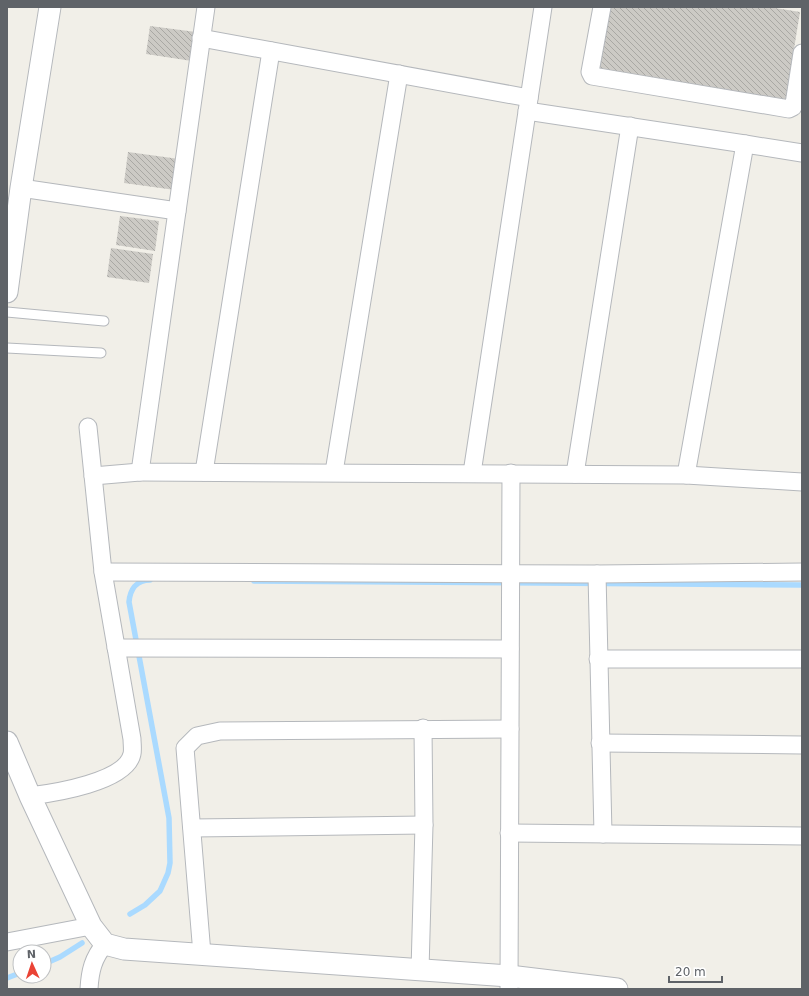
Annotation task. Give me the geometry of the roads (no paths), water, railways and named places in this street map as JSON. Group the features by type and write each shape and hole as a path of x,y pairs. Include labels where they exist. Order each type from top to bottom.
{"street":[{"path":"7,292 21,188 50,7"},
{"path":"140,472 206,7"},
{"path":"472,473 543,7"},
{"path":"602,7 590,72 592,76 789,109 793,107 794,104 802,53"},
{"path":"201,38 399,74 630,126 802,153"},
{"path":"204,472 270,51"},
{"path":"334,472 399,74"},
{"path":"575,474 630,126"},
{"path":"686,475 745,144"},
{"path":"21,188 177,211"},
{"path":"30,796 62,792 112,776 125,765 132,755 132,739 103,572 88,427"},
{"path":"93,476 140,472 334,472 686,475 802,480"},
{"path":"509,982 511,473"},
{"path":"103,572 597,574 802,572"},
{"path":"597,574 603,834"},
{"path":"116,648 510,649"},
{"path":"598,659 802,659"},
{"path":"202,954 186,748 197,736 220,731 423,728 510,729"},
{"path":"420,970 424,825 423,728"},
{"path":"7,742 30,796 91,926 105,944 124,949 420,970 509,982 617,989"},
{"path":"600,743 802,745"},
{"path":"192,828 424,825"},
{"path":"509,833 802,836"},
{"path":"7,942 91,926"},
{"path":"89,989 93,961 97,953 105,944"}],"lane":[{"path":"7,312 104,321"},
{"path":"7,348 101,353"}],"waterway":[{"path":"130,914 145,905 160,891 168,873 170,863 169,818 129,602 132,590 135,586 145,580 150,580"},
{"path":"254,581 802,585"},
{"path":"52,960 82,943"},
{"path":"7,978 12,976"}]}
